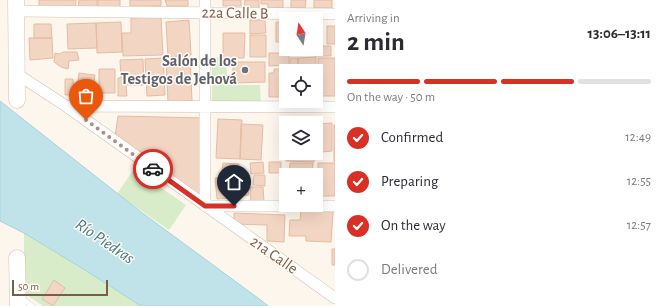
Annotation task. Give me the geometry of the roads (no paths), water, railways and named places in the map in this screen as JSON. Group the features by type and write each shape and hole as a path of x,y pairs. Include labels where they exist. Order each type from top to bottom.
{"main road":[{"path":"16,6 17,100"},
{"path":"17,258 18,301"}],"street":[{"path":"205,0 205,206 335,206"},
{"name":"22a Calle B","path":"16,6 205,13 335,14"},
{"name":"21a Calle","path":"17,74 66,106 205,206 333,295"},
{"path":"66,106 335,108"}],"lane":[{"path":"18,301 32,306"}],"water":[{"name":"Río Piedras","path":"0,101 141,212 268,306 141,306 24,233 0,221"}],"place":[{"name":"Salón de los Testigos de Jehová","path":"245,70"}]}
